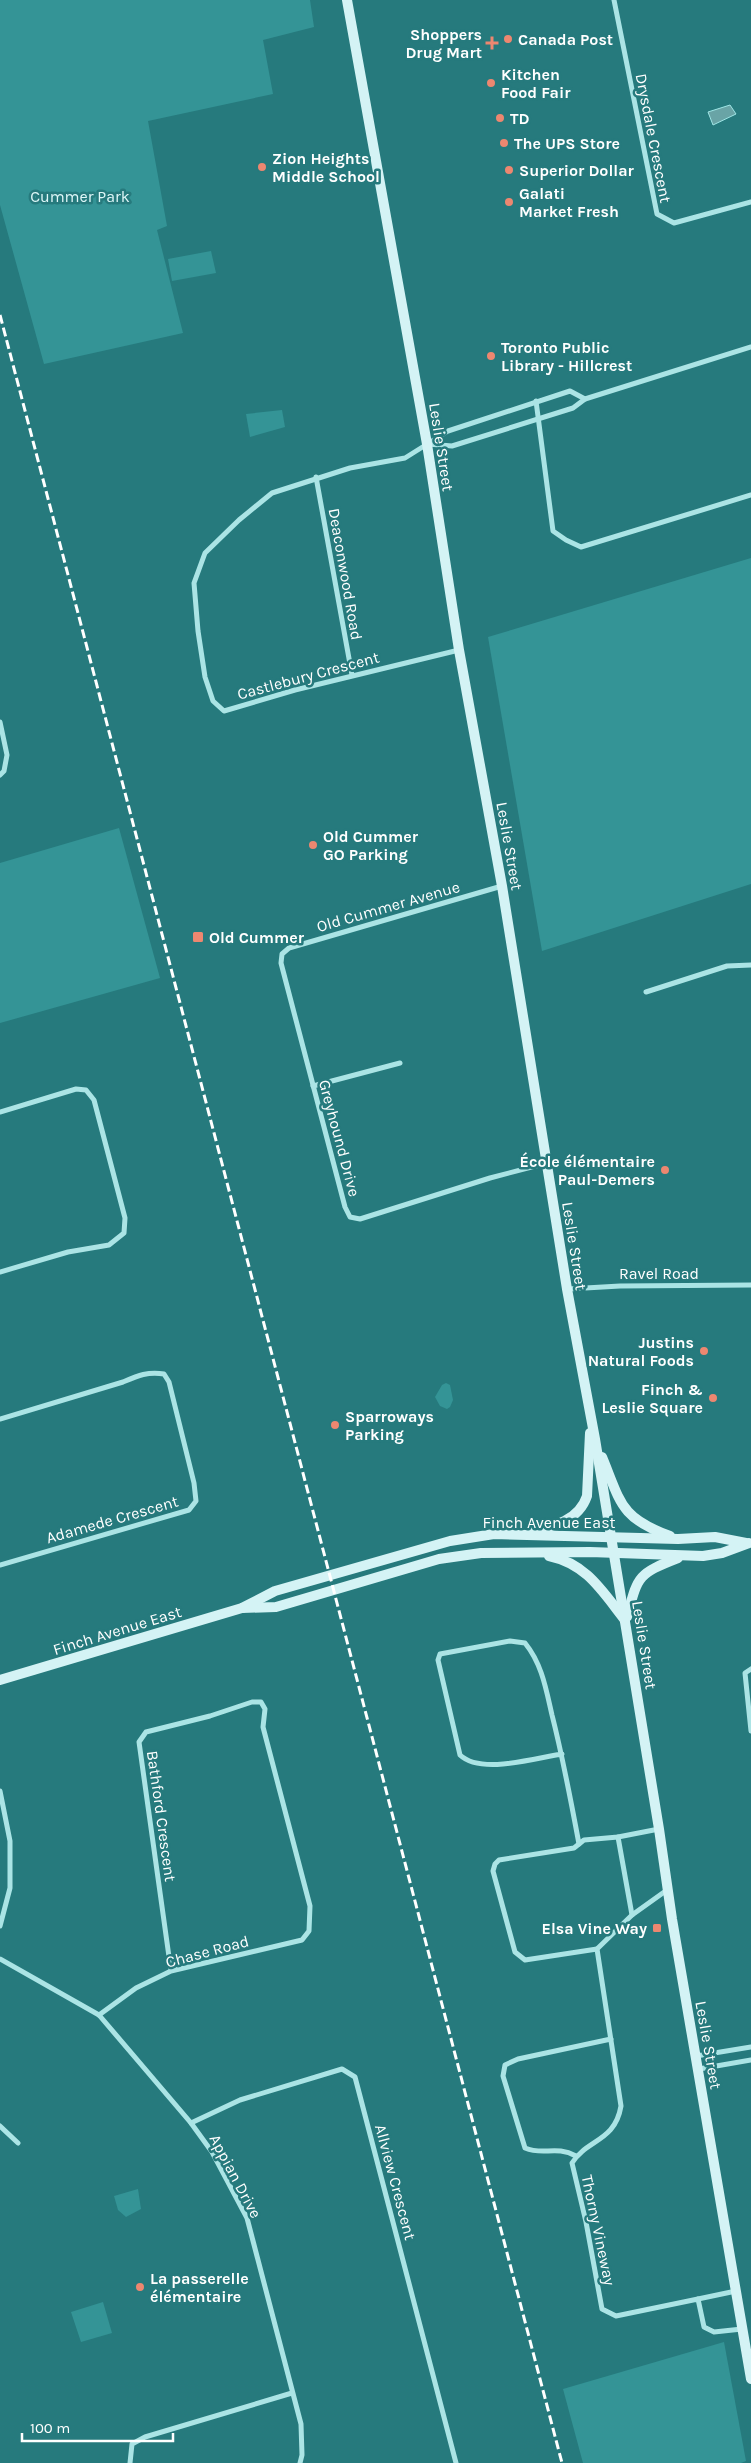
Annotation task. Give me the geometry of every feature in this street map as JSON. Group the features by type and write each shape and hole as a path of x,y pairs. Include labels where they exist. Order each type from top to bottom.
{"main road":[{"name":"Leslie Street","path":"347,0 427,444 459,650 502,886 567,1289 596,1440 659,1828 667,1890 751,2379"},
{"path":"515,1534 564,1522 578,1512 584,1504 587,1496 591,1417"},
{"path":"596,1440 619,1498 632,1518 646,1527 678,1538"},
{"name":"Finch Avenue East","path":"242,1608 250,1602 275,1591 450,1541 494,1534 678,1538 715,1537 749,1543"},
{"name":"Finch Avenue East","path":"0,1680 242,1608 276,1607 439,1559 481,1553 526,1552 681,1556 722,1553 749,1543"},
{"path":"526,1552 561,1559 580,1567 626,1621"},
{"path":"626,1621 638,1580 650,1569 681,1556"}],"street":[{"name":"Drysdale Crescent","path":"614,0 657,214 674,223 751,202"},
{"path":"427,444 452,446 574,408 585,399 751,348"},
{"name":"Castlebury Crescent","path":"459,650 352,675 224,711 213,701 205,677 194,583 205,553 239,520 272,493 350,468 405,458 448,431 536,401 570,391 585,399"},
{"path":"536,401 553,531 566,540 581,546 751,495"},
{"name":"Deaconwood Road","path":"316,478 352,675"},
{"path":"0,722 8,755 4,771 0,775"},
{"name":"Old Cummer Avenue","path":"282,954 289,948 502,886"},
{"name":"Greyhound Drive","path":"282,954 281,963 345,1207 350,1216 360,1219 490,1178 547,1164"},
{"path":"646,992 727,966 751,965"},
{"path":"313,1086 400,1063"},
{"path":"0,1112 76,1089 86,1090 94,1100 125,1218 124,1233 109,1245 68,1252 0,1272"},
{"name":"Ravel Road","path":"567,1289 620,1286 751,1285"},
{"name":"Adamede Crescent","path":"0,1419 122,1382 139,1375 153,1372 164,1374 169,1382 192,1474 196,1502 189,1510 0,1565"},
{"path":"562,1754 491,1766 466,1761 460,1755 438,1660 440,1654 510,1641 525,1643 540,1666 562,1754 579,1844"},
{"path":"751,1669 745,1673 751,1731"},
{"name":"Bathford Crescent","path":"171,1971 138,1742 146,1732 210,1716 252,1702 261,1702 265,1709 263,1727 310,1906 309,1932 302,1940"},
{"path":"0,1791 10,1841 10,1888 0,1926"},
{"path":"659,1828 618,1837 584,1840 574,1848 499,1860 495,1864 493,1871 515,1952 525,1960 597,1949 632,1916 667,1890"},
{"path":"618,1837 632,1916"},
{"name":"Chase Road","path":"99,2015 136,1988 171,1971 302,1940"},
{"name":"Thorny Vineway","path":"597,1949 621,2106 619,2119 601,2140 576,2156 572,2162 586,2222 602,2309 616,2316 736,2291"},
{"name":"Appian Drive","path":"0,1959 99,2015 191,2124 212,2152 247,2218 301,2424 302,2455 300,2463"},
{"path":"576,2156 563,2149 534,2151 525,2148 503,2076 505,2065 518,2059 611,2039"},
{"path":"696,2056 751,2047"},
{"path":"699,2069 751,2060"},
{"name":"Allview Crescent","path":"191,2124 240,2100 342,2069 355,2078 456,2463"},
{"path":"0,2126 18,2143"},
{"path":"698,2299 704,2327 714,2332 742,2329"},
{"path":"130,2463 132,2444 145,2437 292,2394"}],"green space":[{"name":"Cummer Park","path":"0,0 310,0 314,27 263,40 273,94 148,121 167,226 157,230 183,333 44,364 0,205"},
{"path":"211,251 216,273 172,281 168,259"},
{"path":"282,410 285,427 250,437 246,414"},
{"path":"751,558 751,884 542,951 488,637"},
{"path":"119,828 160,978 0,1023 0,863"},
{"path":"446,1383 450,1385 453,1400 447,1409 440,1406 435,1397 442,1385"},
{"path":"138,2189 141,2209 126,2217 118,2210 114,2196"},
{"path":"103,2302 112,2333 81,2342 71,2312"},
{"path":"724,2342 746,2461 741,2463 583,2463 563,2389"}],"shaded area":[{"path":"730,105 736,114 713,125 708,112"}],"railway":[{"path":"0,315 562,2463"}],"place":[{"name":"Canada Post","path":"508,39"},
{"name":"Shoppers Drug Mart","path":"492,43"},
{"name":"Kitchen Food Fair","path":"491,83"},
{"name":"TD","path":"500,118"},
{"name":"The UPS Store","path":"504,143"},
{"name":"Zion Heights Middle School","path":"262,167"},
{"name":"Superior Dollar","path":"509,170"},
{"name":"Galati Market Fresh","path":"509,202"},
{"name":"Toronto Public Library - Hillcrest","path":"491,356"},
{"name":"Old Cummer GO Parking","path":"313,845"},
{"name":"Old Cummer","path":"198,937"},
{"name":"École élémentaire Paul-Demers","path":"665,1170"},
{"name":"Justins Natural Foods","path":"704,1351"},
{"name":"Finch & Leslie Square","path":"713,1398"},
{"name":"Sparroways Parking","path":"335,1425"},
{"name":"Elsa Vine Way","path":"657,1928"},
{"name":"La passerelle élémentaire","path":"140,2287"}]}
